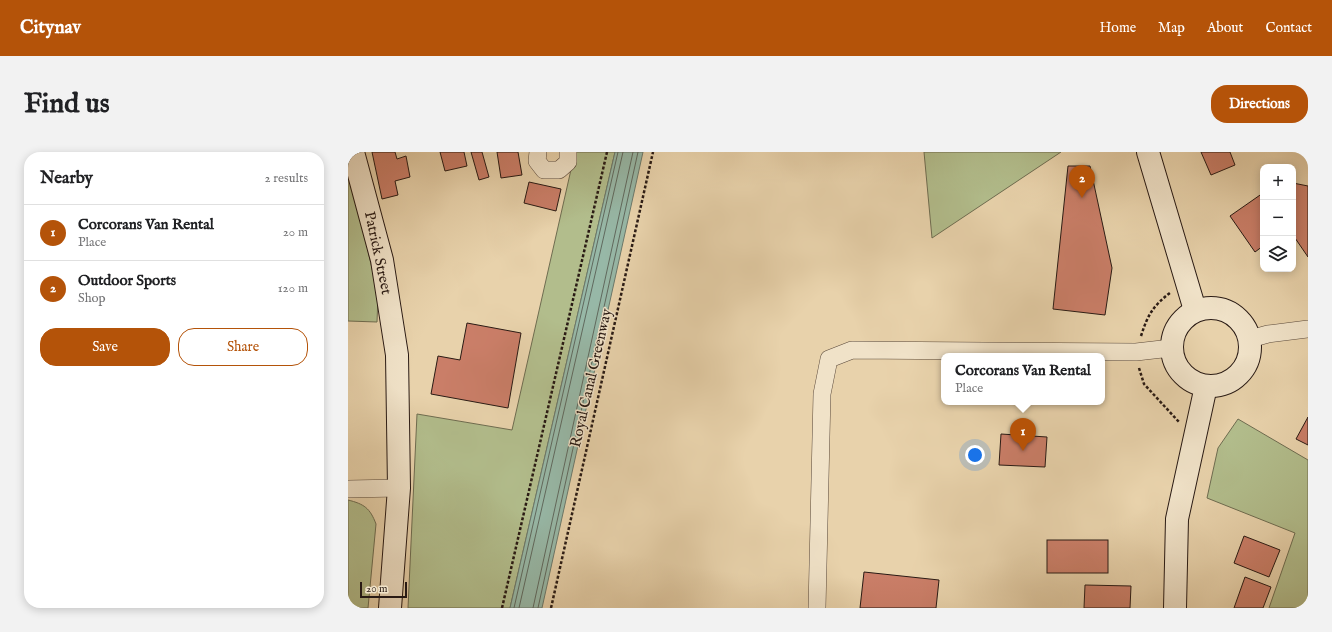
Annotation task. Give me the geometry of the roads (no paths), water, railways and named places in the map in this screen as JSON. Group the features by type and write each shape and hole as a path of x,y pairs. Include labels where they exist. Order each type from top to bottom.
{"street":[{"name":"Patrick Street","path":"353,152 382,260 397,355 399,488 390,608"},
{"path":"538,152 537,161 544,170 559,170 568,162 568,152"},
{"path":"1148,152 1195,310"},
{"path":"1218,308 1229,312 1238,318 1246,328 1250,338 1250,351 1247,363 1240,374 1230,381 1218,386 1206,386 1195,383 1178,369 1173,359 1171,348 1173,336 1185,317 1195,310 1218,308"},
{"path":"1250,338 1308,329"},
{"path":"817,608 822,394 829,359 852,350 1136,352 1171,348"},
{"path":"1175,608 1177,519 1206,386"},
{"path":"348,489 399,488"}],"water":[{"path":"615,152 643,152 542,608 510,608"}],"place":[{"name":"Outdoor Sports","path":"1082,198"},
{"name":"Corcorans Van Rental","path":"1023,451"}]}
